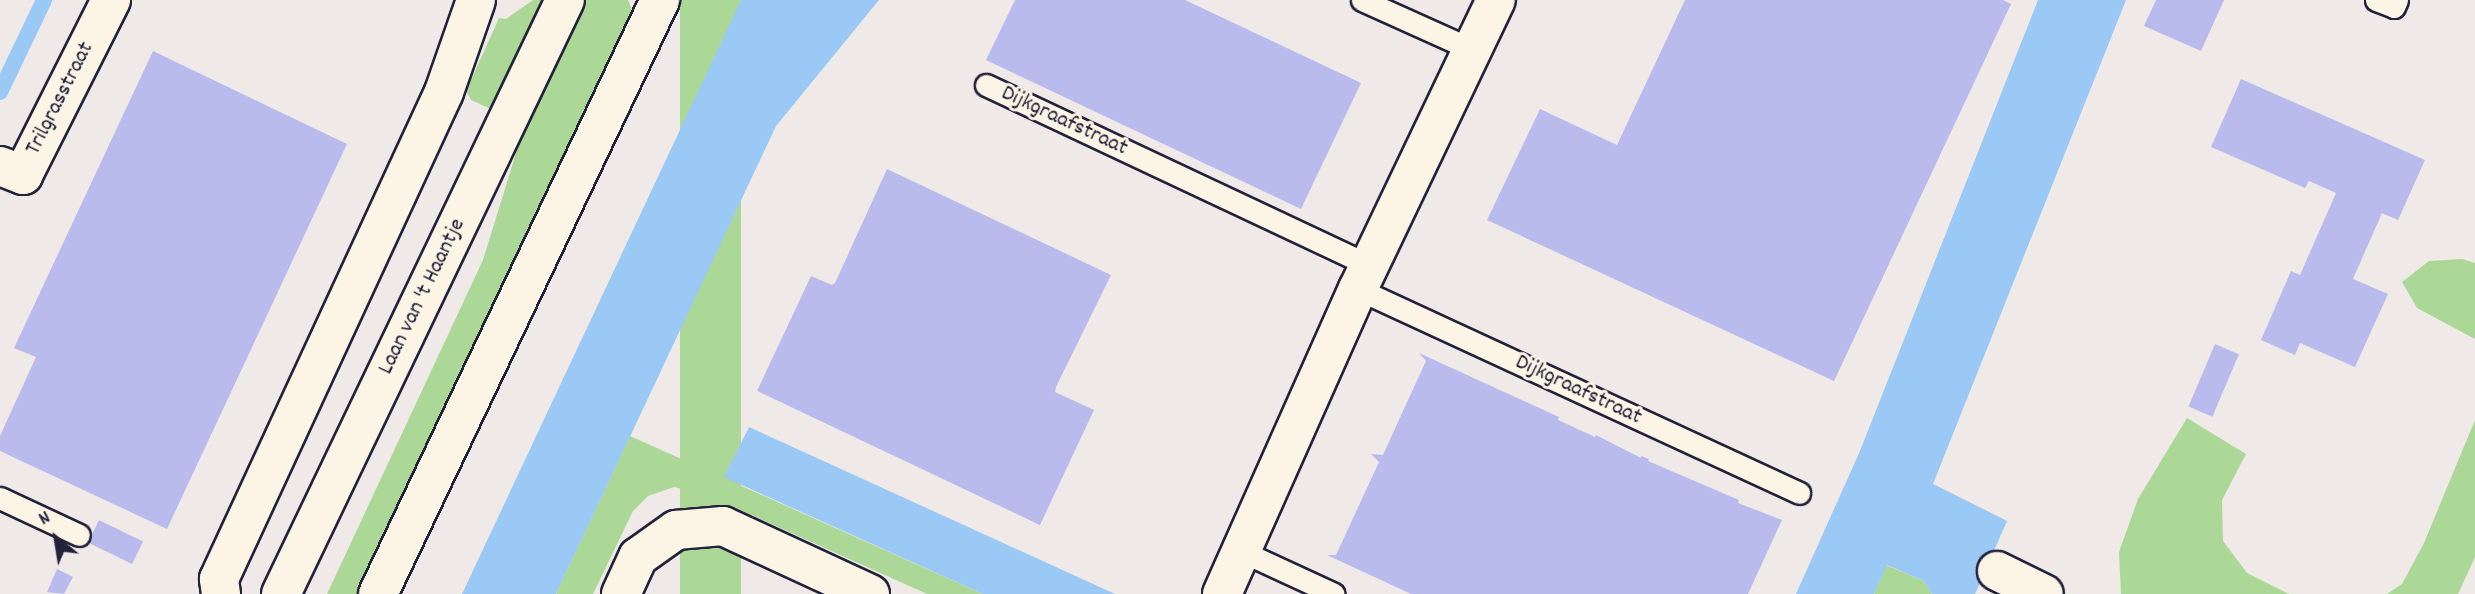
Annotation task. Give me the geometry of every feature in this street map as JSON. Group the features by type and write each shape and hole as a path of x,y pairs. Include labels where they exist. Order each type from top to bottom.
{"street":[{"name":"Trilgrasstraat","path":"0,166 23,176 111,0"},
{"name":"Laan van 't Haantje","path":"281,594 565,0"},
{"path":"378,594 660,0"},
{"path":"1222,594 1363,277 1496,0"},
{"path":"221,594 219,579 444,92 477,1"},
{"path":"621,594 638,557 676,530 723,526 870,594"},
{"path":"1997,571 2044,594"}],"lane":[{"path":"1362,0 1472,50"},
{"path":"2376,0 2394,7 2397,0"},
{"name":"Dijkgraafstraat","path":"986,86 1798,493"},
{"path":"0,498 79,535"},
{"path":"1241,551 1334,594"}],"green space":[{"path":"533,0 543,0 491,109 471,100 466,91 499,18 506,19"},
{"path":"585,0 628,0 632,10 357,594 327,594 483,260 520,140"},
{"path":"680,0 741,0 741,594 680,594"},
{"path":"2462,259 2475,263 2475,339 2417,308 2402,282 2429,261"},
{"path":"2187,418 2246,454 2222,500 2223,541 2247,573 2289,594 2121,594 2119,552 2138,499"},
{"path":"2475,420 2475,557 2458,594 2387,594 2402,584 2424,543"},
{"path":"630,436 983,594 927,594 709,496 674,487 648,496 633,511 593,594 556,594"},
{"path":"1886,565 1924,581 1932,594 1874,594"}],"water":[{"path":"741,0 879,0 776,126 556,594 462,594"},
{"path":"2038,0 2126,0 1933,484 2007,521 1975,594 1932,594 1924,581 1887,565 1874,594 1796,594 1860,451"},
{"path":"749,427 1115,594 983,594 724,477"}],"building":[{"path":"1015,0 1185,0 1361,83 1301,209 986,60"},
{"path":"1685,0 2003,0 2011,4 1834,381 1487,220 1540,109 1617,145"},
{"path":"2156,0 2224,0 2201,51 2144,26"},
{"path":"153,51 347,144 167,529 0,451 0,436 36,357 14,348"},
{"path":"2241,79 2425,160 2398,220 2382,213 2353,279 2388,294 2355,367 2300,343 2295,355 2261,340 2291,271 2300,275 2336,193 2309,181 2305,188 2211,147"},
{"path":"887,169 1111,275 1056,387 1055,392 1094,410 1040,525 757,391 811,276 832,285 835,283"},
{"path":"2215,344 2239,354 2212,417 2188,407"},
{"path":"1419,353 1559,417 1558,420 1595,437 1596,435 1641,458 1649,459 1648,461 1739,500 1738,503 1782,520 1748,594 1411,594 1327,555 1336,555 1379,462 1371,454 1383,455 1426,361"},
{"path":"99,520 143,541 132,564 88,542"},
{"path":"57,569 73,577 64,594 47,592"}],"waterway":[{"path":"0,92 44,0"}]}
